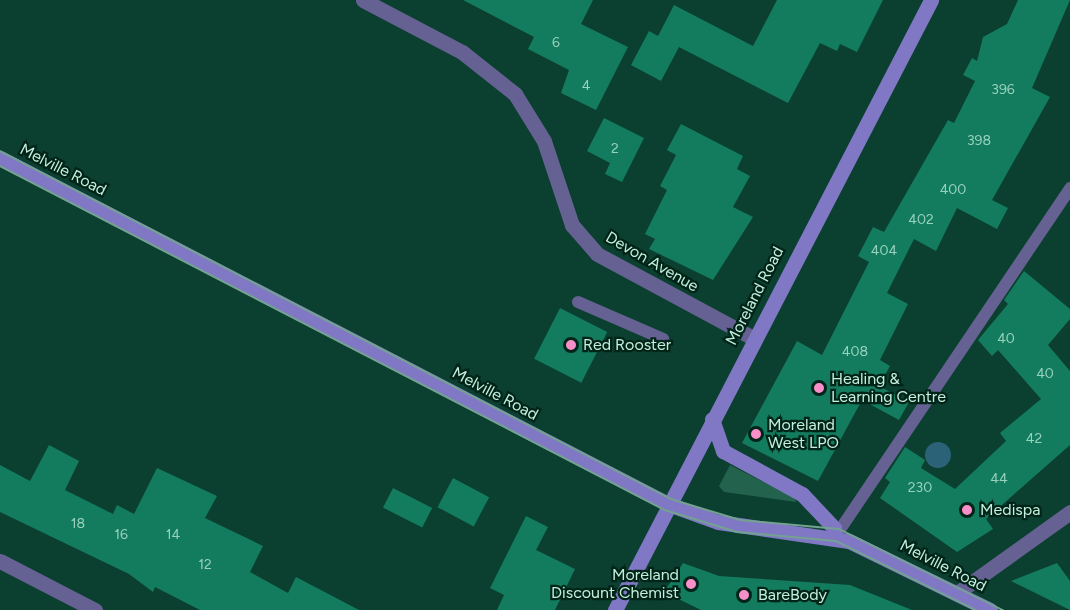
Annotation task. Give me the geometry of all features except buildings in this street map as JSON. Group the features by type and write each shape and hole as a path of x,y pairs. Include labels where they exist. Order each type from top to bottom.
{"main road":[{"name":"Moreland Road","path":"615,610 753,338 931,0"},
{"name":"Melville Road","path":"0,158 668,504 718,522 835,537 957,592 990,610"},
{"path":"712,419 723,451 802,494 834,528 835,537"}],"street":[{"name":"Devon Avenue","path":"363,0 462,52 515,94 544,141 572,225 597,254 753,338"},
{"path":"957,592 1070,512"},
{"path":"0,561 95,610"}],"lane":[{"path":"835,537 1070,188"},
{"path":"578,302 663,339"}],"green space":[{"path":"730,465 795,498 796,502 724,492 719,486"}],"water":[{"path":"938,442 947,446 951,455 947,464 938,468 929,464 925,455 929,446"}],"tram line":[{"path":"0,151 671,499 740,520 839,529 1003,610"},
{"path":"0,166 665,510 737,532 836,541 976,610"}],"place":[{"name":"Red Rooster","path":"571,345"},
{"name":"Healing & Learning Centre","path":"819,388"},
{"name":"Moreland West LPO","path":"756,434"},
{"name":"Medispa","path":"967,510"},
{"name":"Moreland Discount Chemist","path":"691,584"},
{"name":"BareBody","path":"744,595"}]}
